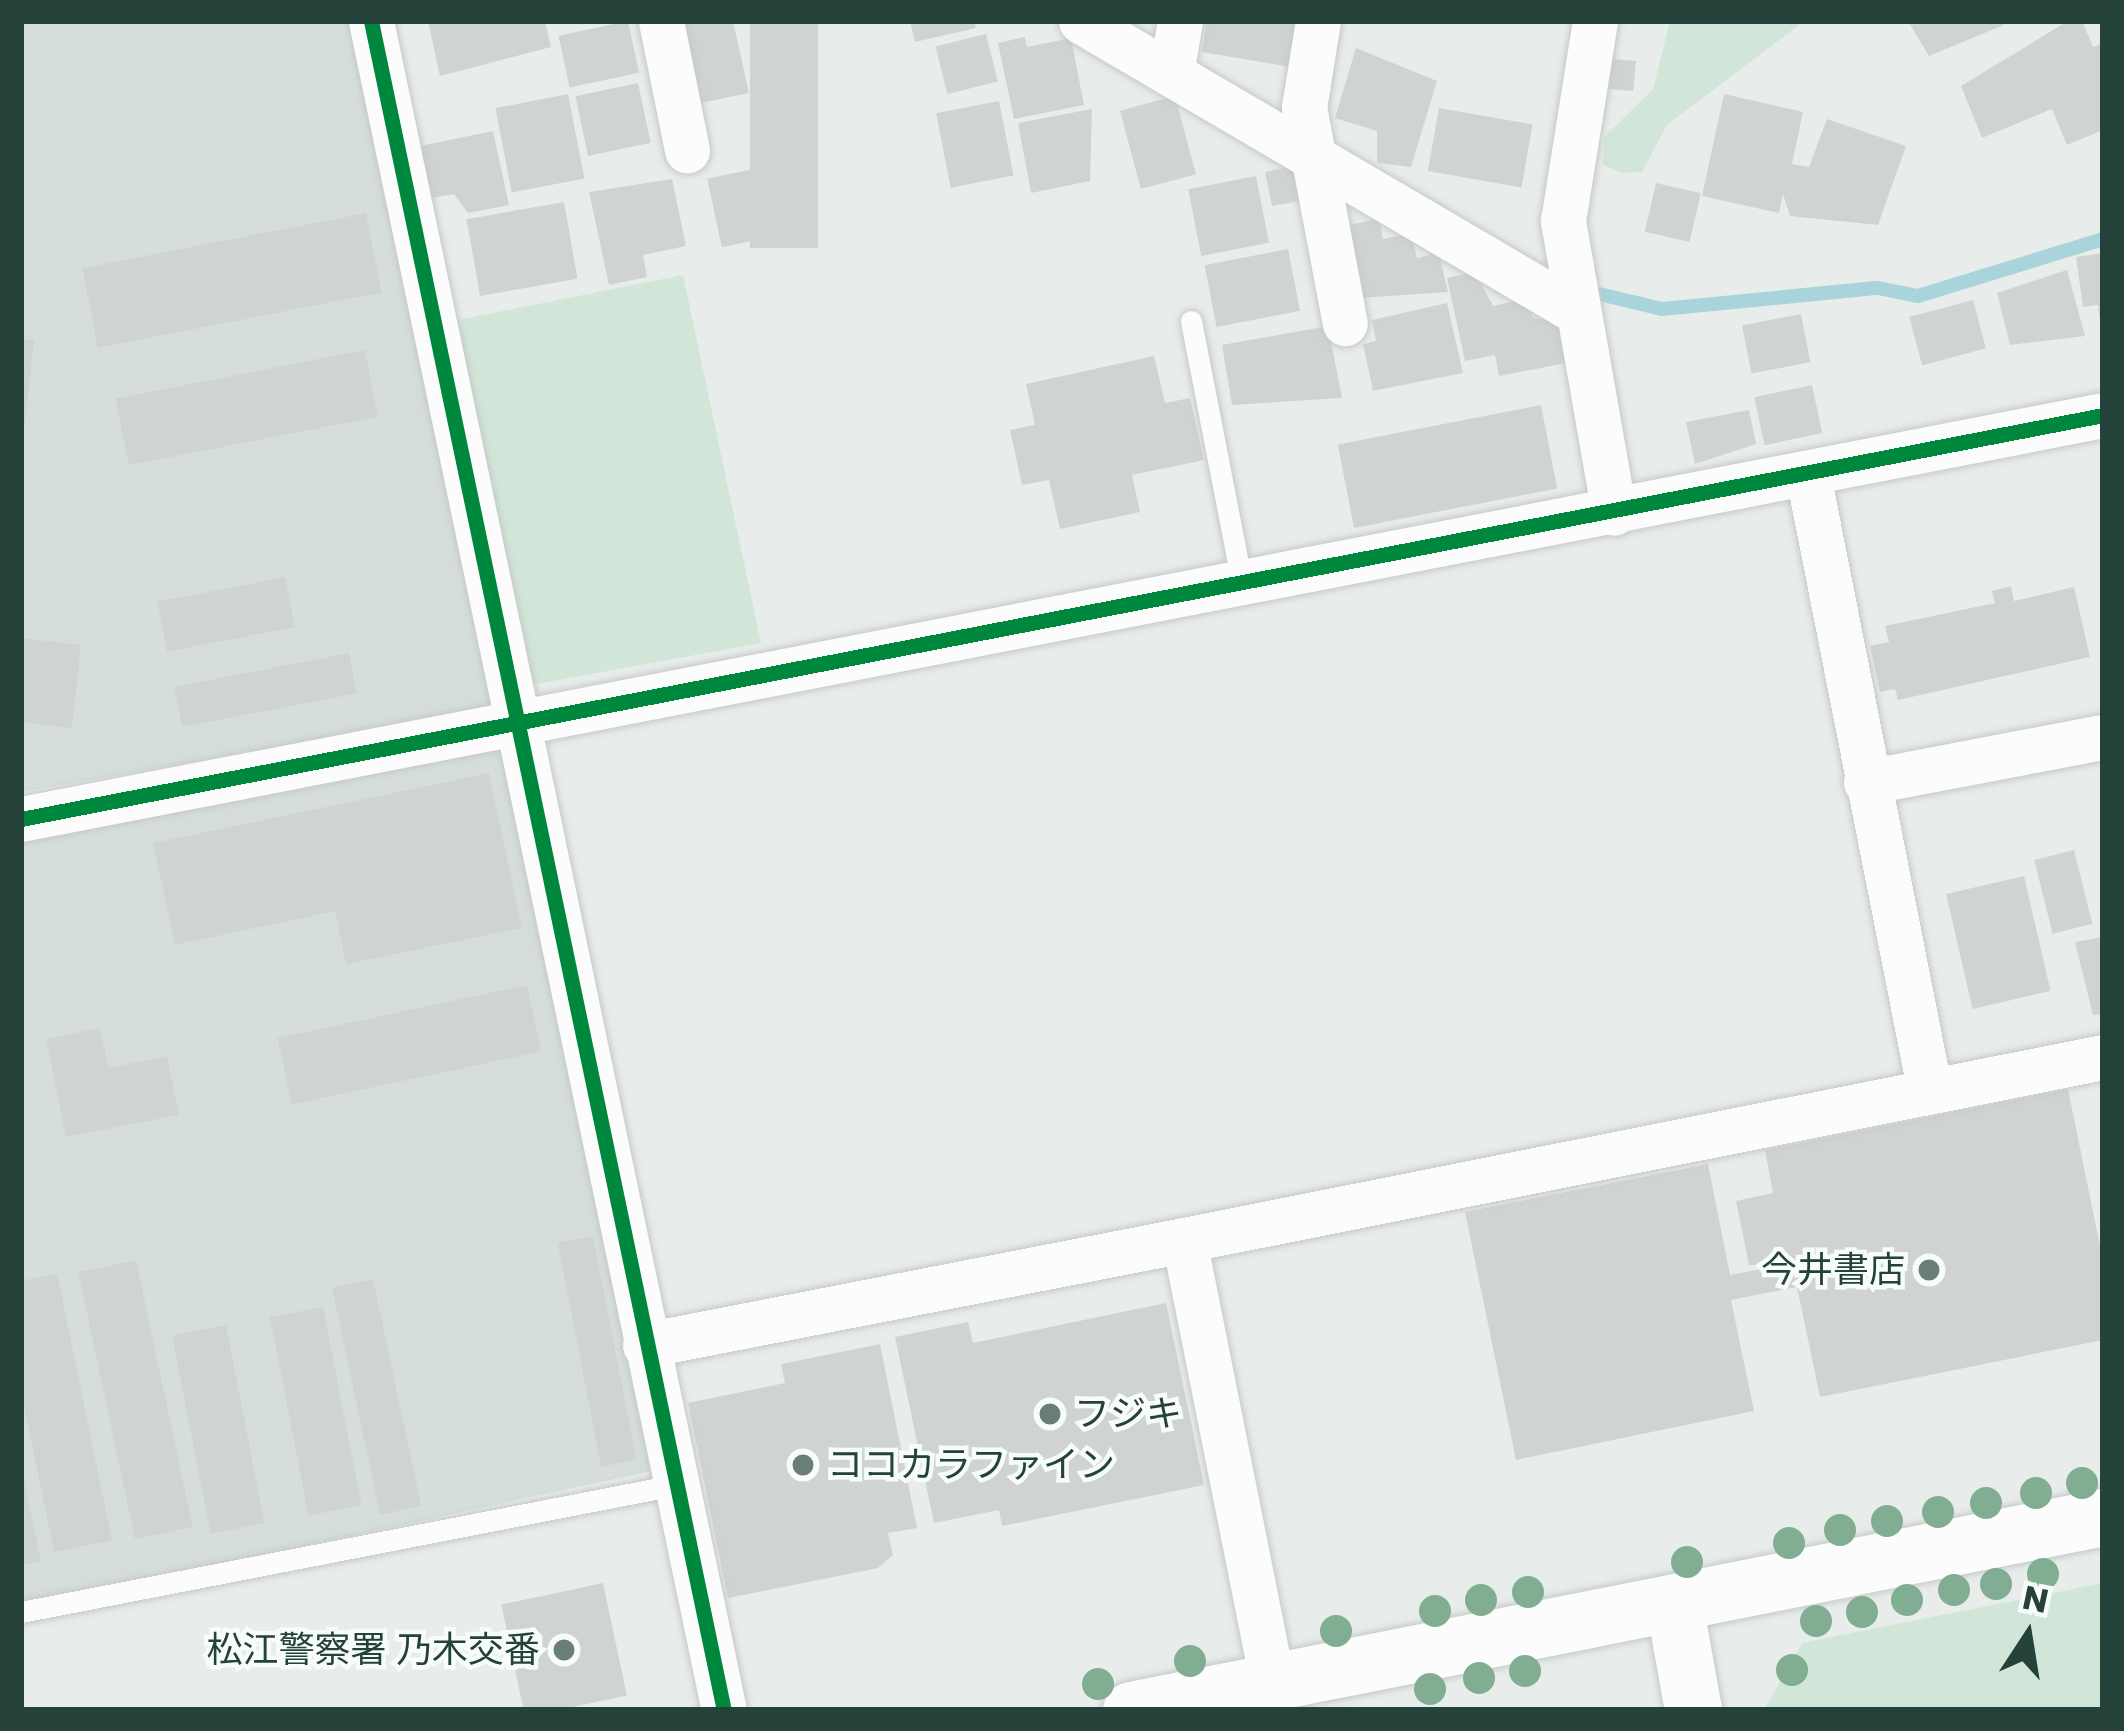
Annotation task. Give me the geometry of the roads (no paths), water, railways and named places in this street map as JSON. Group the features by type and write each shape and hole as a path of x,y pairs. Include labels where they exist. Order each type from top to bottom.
{"street":[{"path":"371,21 724,1710"},
{"path":"661,21 687,150"},
{"path":"1081,21 1174,51 1574,310"},
{"path":"1318,21 1310,141 1345,323"},
{"path":"1595,21 1594,75 1564,190 1574,310 1614,514"},
{"path":"21,819 1614,514 2103,415"},
{"path":"1808,475 1929,1087"},
{"path":"1866,782 2103,737"},
{"path":"645,1345 1929,1087 2103,1057"},
{"path":"1184,1240 1273,1679"},
{"path":"1131,1710 2103,1517"},
{"path":"1674,1604 1693,1710"}],"lane":[{"path":"1191,321 1242,583"},
{"path":"21,1612 675,1485"}],"waterway":[{"path":"1587,291 1662,309 1878,288 1918,296 2103,239"}],"place":[{"name":"今井書店","path":"1929,1270"},
{"name":"フジキ","path":"1050,1414"},
{"name":"ココカラファイン","path":"803,1465"},
{"name":"松江警察署 乃木交番","path":"564,1650"}]}
